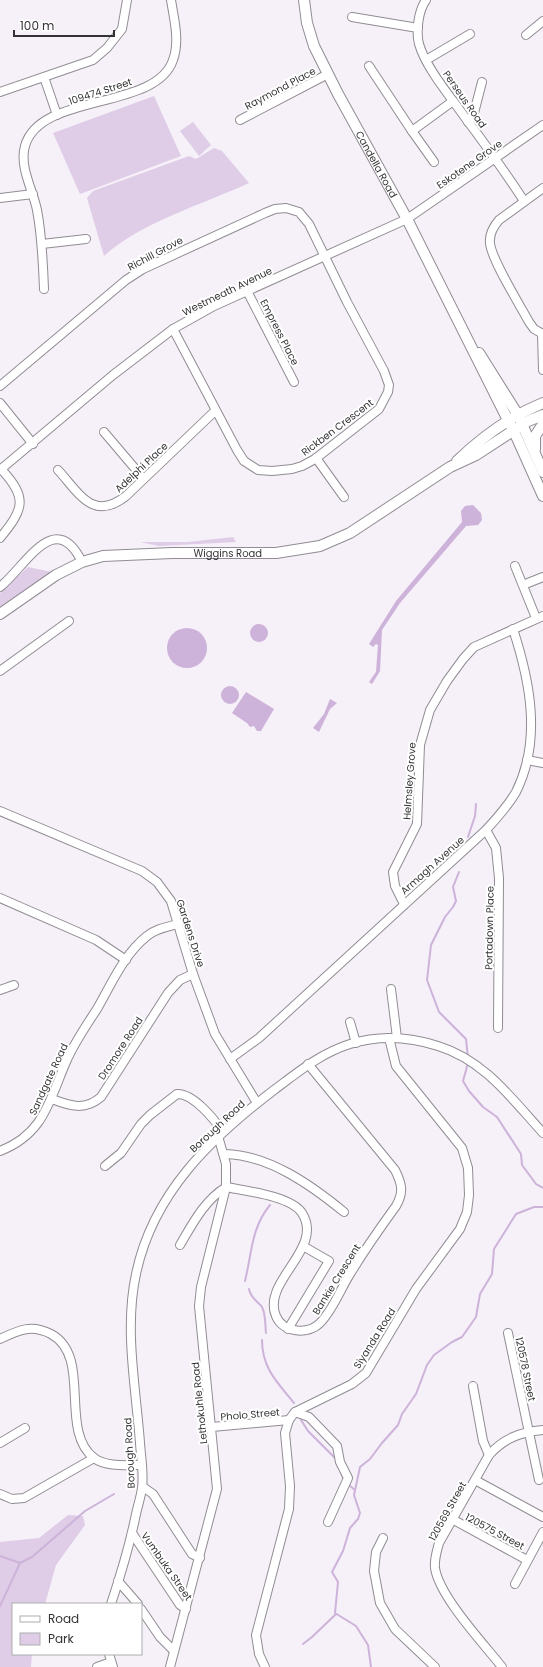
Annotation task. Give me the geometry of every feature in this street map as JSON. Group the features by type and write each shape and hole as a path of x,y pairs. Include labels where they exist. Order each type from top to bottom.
{"street":[{"path":"1,89 82,66 101,55 122,29 127,0"},
{"name":"109474 Street","path":"44,289 42,244 33,194 23,156 25,145 35,129 57,115 126,94 160,79 172,64 175,52 176,36 171,0"},
{"name":"Candella Road","path":"304,0 309,34 328,74 407,219 513,430 543,496"},
{"name":"Perseus Road","path":"426,0 420,16 418,28 419,45 426,60 453,101 495,158 524,201"},
{"path":"352,17 418,28"},
{"path":"526,35 543,21"},
{"path":"426,60 470,34"},
{"path":"369,66 434,162"},
{"name":"Raymond Place","path":"240,120 328,74"},
{"path":"44,77 57,115"},
{"path":"468,122 474,113 482,82"},
{"path":"412,131 453,101"},
{"name":"Eskotene Grove","path":"407,219 543,125"},
{"path":"543,188 524,201 494,226 490,243 501,271 529,322 534,329 543,334 543,370"},
{"path":"0,198 33,194"},
{"name":"Richill Grove","path":"0,386 126,280 142,269 275,209 286,208 298,212 309,224 324,257"},
{"name":"Westmeath Avenue","path":"1,470 113,375 173,329 214,306 407,219"},
{"path":"42,244 86,239"},
{"name":"Rickben Crescent","path":"173,329 244,461 258,470 272,471 292,469 316,458 379,409 386,400 389,385 382,365 324,257"},
{"name":"Empress Place","path":"247,291 294,382"},
{"name":"Candella Road","path":"460,324 520,419 543,472"},
{"path":"0,403 33,444"},
{"name":"Wiggins Road","path":"0,614 56,574 82,562 103,556 120,554 276,553 320,546 350,533 450,467 476,455 513,430 520,419 543,403"},
{"name":"Adelphi Place","path":"58,470 87,502 94,506 100,507 111,506 118,502 216,411"},
{"name":"Wiggins Road","path":"450,467 472,447 508,420 543,415"},
{"path":"535,453 535,436 543,424"},
{"path":"104,432 144,478"},
{"path":"316,458 344,497"},
{"path":"0,538 16,519 20,509 17,488 1,470"},
{"path":"0,587 16,572 39,546 51,540 62,539 68,542 74,547 82,562"},
{"path":"515,566 540,617"},
{"path":"523,585 543,577"},
{"name":"Helmsley Grove","path":"404,904 394,886 393,872 417,824 419,802 419,756 426,720 438,695 469,651 482,642 540,617"},
{"path":"0,671 69,621"},
{"name":"Armagh Avenue","path":"230,1059 259,1038 486,830 516,792 527,760 531,732 530,702 522,658 513,629"},
{"path":"527,760 543,763"},
{"name":"Gardens Drive","path":"0,811 142,871 165,890 171,901 193,974 215,1034 257,1103"},
{"name":"Portadown Place","path":"486,830 496,848 499,878 498,1028"},
{"path":"0,898 96,940 126,960"},
{"name":"Sandgate Road","path":"0,1151 19,1142 40,1122 52,1099 69,1054 126,960 146,936 158,930 178,924"},
{"name":"Dromore Road","path":"52,1099 78,1107 96,1102 101,1097 174,985 193,974"},
{"path":"0,990 14,985"},
{"name":"Siyanda Road","path":"265,1667 259,1654 256,1635 289,1509 290,1486 284,1443 289,1420 295,1412 352,1384 366,1372 416,1289 451,1243 464,1223 467,1212 469,1195 468,1168 462,1148 396,1066 391,989"},
{"path":"350,1022 356,1043"},
{"name":"Borough Road","path":"111,1603 132,1533 142,1487 131,1342 131,1310 135,1275 144,1242 171,1192 198,1155 220,1134 257,1103 308,1064 337,1049 356,1043 393,1038 440,1046 481,1068 502,1086 543,1133"},
{"name":"Bankie Crescent","path":"288,1329 307,1330 315,1327 322,1321 354,1268 396,1206 402,1191 402,1186 395,1170 308,1064"},
{"name":"Lethokuhle Road","path":"105,1166 121,1153 141,1124 176,1094 182,1094 199,1104 214,1119 220,1134 225,1154 227,1175 226,1187 199,1296 212,1427 216,1495 170,1667"},
{"path":"225,1154 240,1155 263,1160 311,1186 344,1212"},
{"path":"180,1245 199,1212 210,1200 226,1187 284,1200 298,1208 302,1213 307,1227 303,1246 280,1285 274,1302 275,1316 278,1321 288,1329 329,1261 303,1246"},
{"path":"0,1339 19,1329 40,1328 60,1339 69,1352 81,1438 86,1448 94,1458 101,1462 141,1465"},
{"name":"120578 Street","path":"508,1333 539,1480"},
{"path":"473,1386 483,1441 489,1455"},
{"path":"295,1412 309,1417 335,1444 340,1453 340,1462 348,1478 328,1522"},
{"name":"Pholo Street","path":"212,1427 289,1420"},
{"path":"0,1443 25,1428"},
{"name":"120569 Street","path":"502,1667 446,1595 438,1581 435,1567 435,1555 439,1543 489,1455 505,1441 529,1432 543,1430"},
{"path":"0,1494 12,1499 24,1498 94,1458"},
{"path":"475,1480 543,1517"},
{"path":"142,1487 152,1494 192,1554 200,1558"},
{"name":"120575 Street","path":"452,1519 527,1560"},
{"path":"515,1584 543,1532"},
{"name":"Vumbuka Street","path":"132,1533 180,1605 186,1609"},
{"path":"383,1538 376,1552 374,1571 380,1603 395,1629 435,1667"},
{"path":"118,1581 137,1603"},
{"path":"142,1610 160,1638 174,1651"},
{"path":"97,1667 111,1661"}],"green space":[{"path":"154,96 181,156 80,194 53,133"},
{"path":"193,122 211,145 199,156 180,131"},
{"path":"214,148 222,151 249,183 154,223 119,244 104,256 87,198 93,191 189,156 196,159"},
{"path":"233,537 236,542 159,546 140,542 188,542"},
{"path":"28,567 52,572 0,608 0,593"},
{"path":"68,1515 83,1516 85,1525 56,1565 45,1603 12,1603 12,1655 32,1655 31,1667 0,1667 0,1542 39,1538"}],"shaded area":[{"path":"473,505 481,513 482,520 478,525 466,526 400,603 382,630 380,671 372,684 369,682 376,672 378,645 376,644 373,647 369,644 396,601 462,522 461,511 465,506"},
{"path":"259,624 265,627 268,633 265,639 259,642 253,639 250,633 253,627"},
{"path":"187,628 195,630 201,634 205,640 207,648 205,656 201,662 195,666 187,668 179,666 173,662 169,656 167,648 169,640 173,634 179,630"},
{"path":"230,686 236,689 239,695 236,701 230,704 224,701 221,695 224,689"},
{"path":"246,692 274,709 261,731 257,731 254,726 250,727 247,723 232,713"},
{"path":"330,699 337,703 330,709 319,732 313,728 324,714"}],"waterway":[{"path":"468,837 475,816 476,804"},
{"path":"459,872 453,887 456,901 445,917 431,945 427,980 439,1012 466,1039 468,1058"},
{"path":"468,1063 463,1081 469,1091 483,1107 497,1117 521,1154 522,1165 536,1184 543,1188"},
{"path":"245,1281 253,1241 259,1223 270,1205"},
{"path":"371,1667 368,1645 356,1626 335,1613 338,1582 332,1572 343,1551 350,1528 358,1519 360,1513 354,1495 360,1467 370,1459 398,1425 402,1414 416,1394 427,1365 434,1355 452,1342 462,1337 476,1317 480,1294 492,1274 494,1249 516,1214 534,1207 543,1207"},
{"path":"249,1289 251,1295 262,1307 265,1317 266,1333"},
{"path":"262,1340 268,1367 276,1381 294,1403"},
{"path":"301,1420 308,1431 336,1459"},
{"path":"341,1472 344,1481"},
{"path":"350,1486 355,1490"},
{"path":"20,1563 32,1557 85,1511 114,1494"},
{"path":"0,1556 20,1563 0,1606"},
{"path":"303,1644 336,1614"}]}
